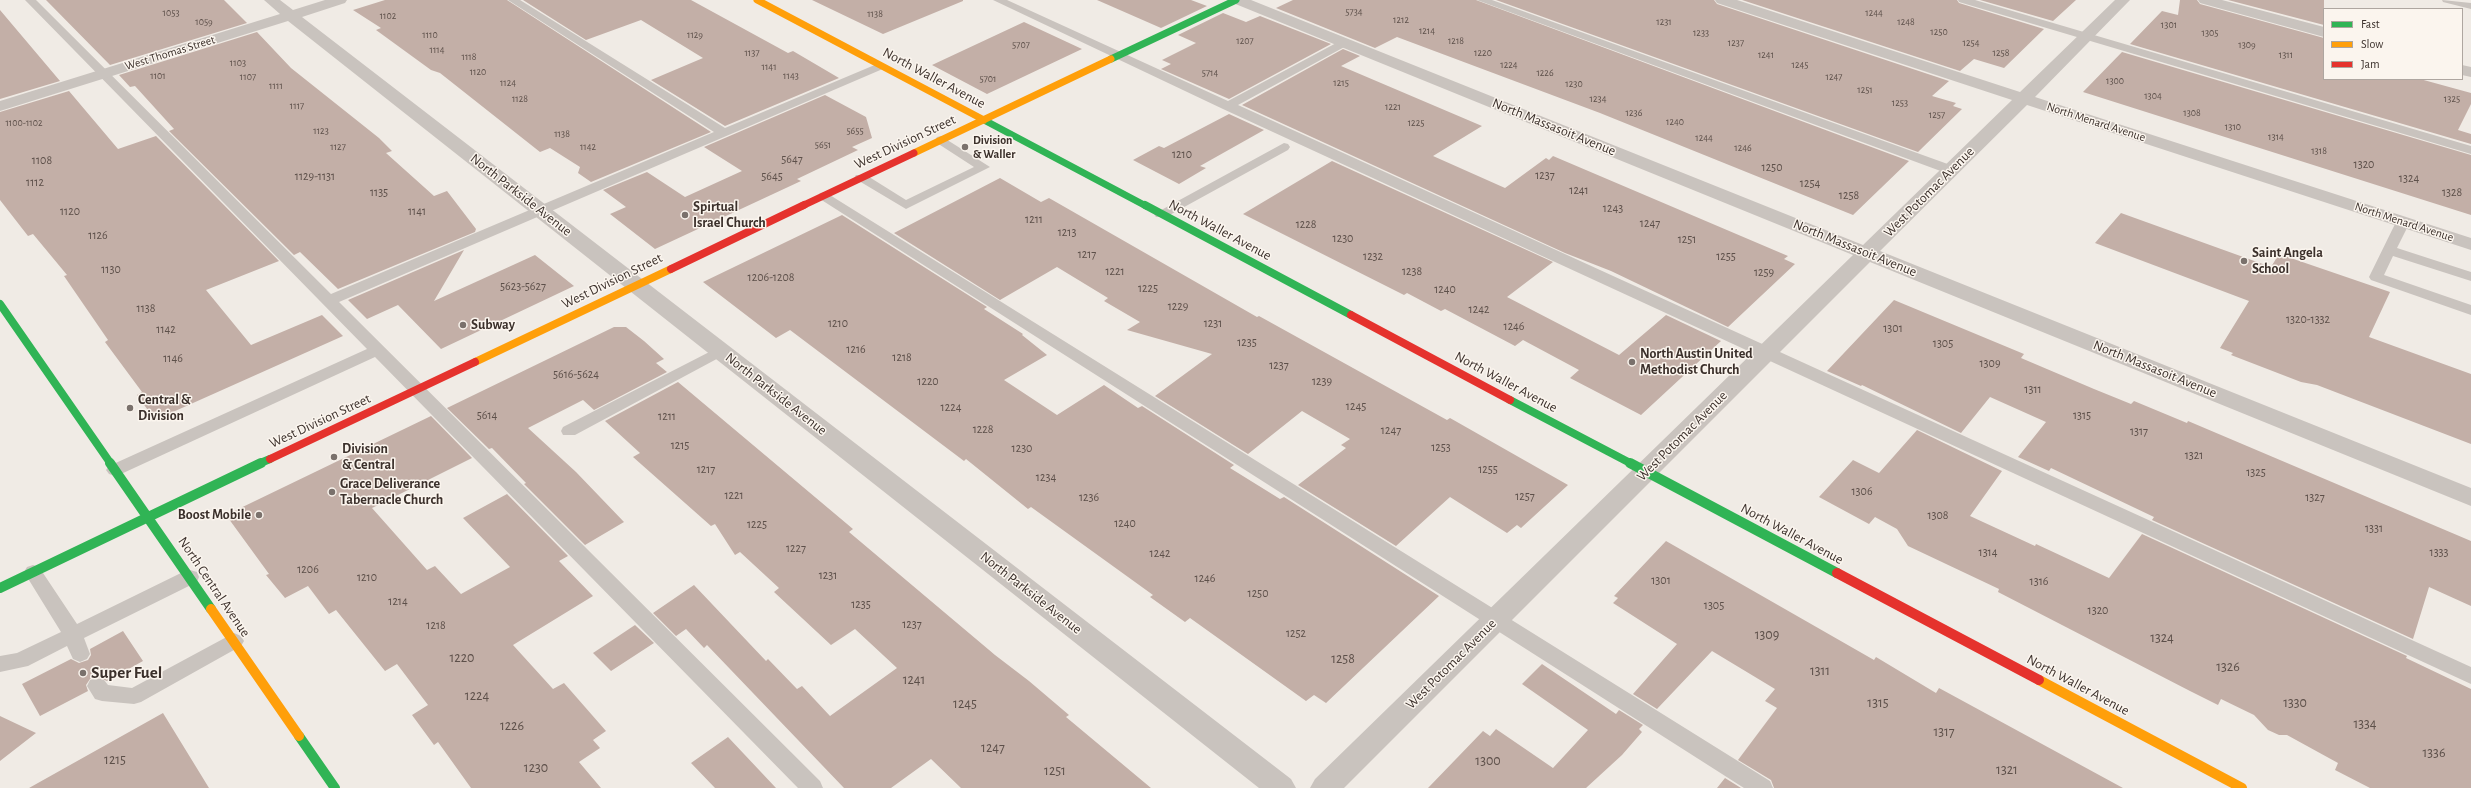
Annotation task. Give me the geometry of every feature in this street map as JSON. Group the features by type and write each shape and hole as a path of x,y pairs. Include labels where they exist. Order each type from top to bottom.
{"street":[{"name":"North Parkside Avenue","path":"271,0 1281,788"},
{"name":"West Thomas Street","path":"0,106 340,0"},
{"name":"North Waller Avenue","path":"757,0 2242,788"},
{"name":"West Division Street","path":"0,588 1237,0"},
{"name":"North Massasoit Avenue","path":"1237,0 2471,497"},
{"name":"North Menard Avenue","path":"1722,0 2471,244"},
{"name":"West Potomac Avenue","path":"1325,788 2123,0"},
{"path":"2205,0 2323,32"},
{"name":"North Central Avenue","path":"0,304 190,576 335,788"}],"lane":[{"path":"30,0 812,788"},
{"path":"513,0 724,133"},
{"path":"998,0 2471,676"},
{"path":"1482,0 1952,170"},
{"path":"1963,0 2471,150"},
{"path":"2446,0 2471,6"},
{"path":"1227,106 1344,43"},
{"path":"328,301 881,66"},
{"path":"861,178 906,205 984,167 941,140"},
{"path":"1161,214 1284,146"},
{"path":"825,196 1762,788"},
{"path":"2403,222 2376,277 2471,310"},
{"path":"2390,250 2471,277"},
{"path":"115,470 378,350"},
{"path":"569,431 720,351"},
{"path":"33,572 73,634 80,654"},
{"path":"0,664 21,660 190,576"},
{"path":"97,686 102,693 134,696 234,641"}],"building":[{"path":"46,0 224,0 247,23 110,65"},
{"path":"385,0 507,0 711,132 591,182 578,173 580,167 550,148 540,152 440,73 431,70 376,30 381,28 353,10"},
{"path":"523,0 691,0 788,53 793,51 839,78 725,126 651,80 703,58 641,20 586,40"},
{"path":"812,0 963,0 963,1 883,34"},
{"path":"1097,0 1191,0 1207,6 1161,28"},
{"path":"1293,0 1476,0 1909,161 1853,215 1600,113 1397,37 1375,48 1276,8"},
{"path":"1496,0 1714,0 1717,4 1949,81 1932,96 1956,103 1953,106 1962,109 1918,152"},
{"path":"1742,0 1957,0 1959,3 2044,29 2004,68 1974,59 1960,71"},
{"path":"1980,0 2076,0 2053,21"},
{"path":"2180,0 2197,0 2200,4 2323,38 2323,80 2424,80 2471,93 2471,104 2458,130 2471,134 2471,144 2130,44 2162,11 2178,15"},
{"path":"2228,0 2324,0 2323,25"},
{"path":"0,10 60,81 0,99"},
{"path":"1223,13 1246,22 1260,16 1331,44 1229,99 1161,69 1171,64 1162,60 1196,43 1178,35"},
{"path":"1024,22 1082,49 987,94 932,65"},
{"path":"257,32 291,68 379,138 392,151 386,153 434,196 447,191 476,229 475,232 338,289 300,252 294,255 169,131 174,129 135,86 130,87 119,75"},
{"path":"1343,49 1360,56 1341,66 1482,126 1433,156 1505,188 1546,158 1549,160 1553,156 1788,256 1784,259 1795,264 1728,327 1611,271 1565,253 1242,105"},
{"path":"2122,52 2471,155 2471,215 2083,92"},
{"path":"69,91 118,149 156,136 279,261 206,290 251,345 322,315 343,336 155,420 137,395 142,392 105,342 108,340 64,276 67,275 33,234 28,236 0,200 0,112"},
{"path":"825,95 866,117 872,138 852,147 858,150 797,179 801,181 655,249 610,214 626,207 603,190 647,172 685,197 742,171 704,147"},
{"path":"1229,114 1264,130 1200,166 1206,168 1179,184 1133,160 1159,146 1164,148"},
{"path":"1332,161 1553,262 1507,297 1619,355 1666,315 1721,341 1641,415 1570,378 1579,370 1523,340 1515,346 1445,309 1441,311 1407,293 1404,295 1243,214"},
{"path":"1000,178 1041,202 1049,198 1257,317 1259,316 1447,420 1450,418 1568,485 1521,528 1517,525 1507,533 1450,497 1396,546 1298,485 1346,448 1341,445 1350,439 1302,411 1248,454 1155,396 1212,354 1127,330 1140,322 1104,301 1108,298 1057,267 1000,300 894,233"},
{"path":"2121,213 2271,267 2279,254 2390,292 2369,337 2471,374 2471,444 2317,385 2301,382 2231,355 2233,353 2220,348 2249,301 2095,243"},
{"path":"842,215 987,307 984,309 1023,334 1022,335 1047,355 1004,380 1057,415 1104,385 1138,408 1142,406 1234,465 1230,468 1280,499 1284,497 1439,596 1326,703 1314,695 1306,701 1190,618 1185,622 1150,597 1153,595 1031,507 1028,509 966,459 964,461 790,330 776,338 703,282"},
{"path":"464,250 434,301 535,255 574,286 441,349 398,305 367,319 348,300"},
{"path":"1894,300 2024,354 2021,358 2094,389 2131,404 2134,401 2187,423 2188,421 2471,541 2471,606 2429,587 2413,639 2152,520 2154,517 2051,468 2049,471 2018,457 2046,422 1990,397 1961,433 1862,385 1861,386 1827,371"},
{"path":"614,327 626,327 644,341 664,359 656,363 667,372 594,410 583,400 528,428 576,472 624,522 585,545 524,484 526,483 492,448 489,449 447,408"},
{"path":"678,382 853,529 849,532 995,655 1029,681 1069,715 1066,717 1151,788 961,788 931,759 891,788 844,788 707,645 704,648 686,629 676,636 653,613 694,585 766,661 768,659 797,689 802,686 830,716 897,668 855,629 831,645 774,592 779,588 740,552 735,555 715,524 711,526 633,457 640,453 605,421"},
{"path":"431,416 472,458 372,508 427,570 435,566 461,594 510,567 463,518 507,494 568,556 559,561 593,596 513,645 553,689 564,683 606,731 593,740 600,748 579,762 601,788 471,788 438,742 434,745 412,715 428,705 397,664 385,671 336,610 329,614 308,586 285,598 266,575 269,574 226,515"},
{"path":"1917,430 2002,471 1970,516 2035,546 2036,544 2109,578 2142,534 2407,656 2406,658 2471,689 2471,788 2370,788 2335,770 2338,763 2287,735 2279,735 2268,730 2254,715 2221,699 2218,705 2190,691 1998,592 1999,589 1908,546 1897,529 1875,517 1869,524 1819,497 1853,460 1879,473"},
{"path":"1666,541 1874,660 1876,657 1936,693 1939,688 2123,788 1774,788 1771,780 1738,760 1777,708 1765,701 1775,689 1712,651 1657,709 1633,694 1677,644 1613,603 1618,598 1614,596"},
{"path":"635,625 654,643 611,671 593,653"},
{"name":"Super Fuel","path":"123,631 143,661 107,681 97,677 90,679 86,685 88,691 40,716 22,684 71,659 79,663 88,660 91,655 90,649"},
{"path":"1542,664 1616,714 1619,710 1643,725 1639,729 1642,732 1622,755 1586,788 1428,788 1483,731 1490,736 1496,729 1553,768 1588,730 1522,684"},
{"path":"163,713 209,788 29,788 79,760"},
{"path":"0,716 36,733 0,761"},
{"path":"728,737 776,788 715,788 691,763"},
{"path":"1725,778 1741,788 1717,788"}],"traffic: fast":[{"path":"1111,59 1236,0"},
{"path":"984,120 1351,315"},
{"path":"0,304 211,609"},
{"path":"1510,400 1837,573"},
{"path":"0,588 270,459"},
{"path":"299,736 335,788"}],"traffic: slow":[{"path":"757,0 984,120"},
{"path":"914,153 1111,59"},
{"path":"475,362 671,269"},
{"path":"211,609 299,736"},
{"path":"2039,680 2242,788"}],"traffic: jam":[{"path":"671,269 914,153"},
{"path":"1351,315 1510,400"},
{"path":"270,459 475,362"},
{"path":"1837,573 2039,680"}],"place":[{"name":"Division & Waller","path":"965,147"},
{"name":"Spirtual Israel Church","path":"685,215"},
{"name":"Saint Angela School","path":"2244,261"},
{"name":"Subway","path":"463,325"},
{"name":"North Austin United Methodist Church","path":"1632,362"},
{"name":"Central & Division","path":"130,408"},
{"name":"Division & Central","path":"334,457"},
{"name":"Grace Deliverance Tabernacle Church","path":"332,492"},
{"name":"Boost Mobile","path":"259,515"},
{"name":"Super Fuel","path":"83,673"}]}
